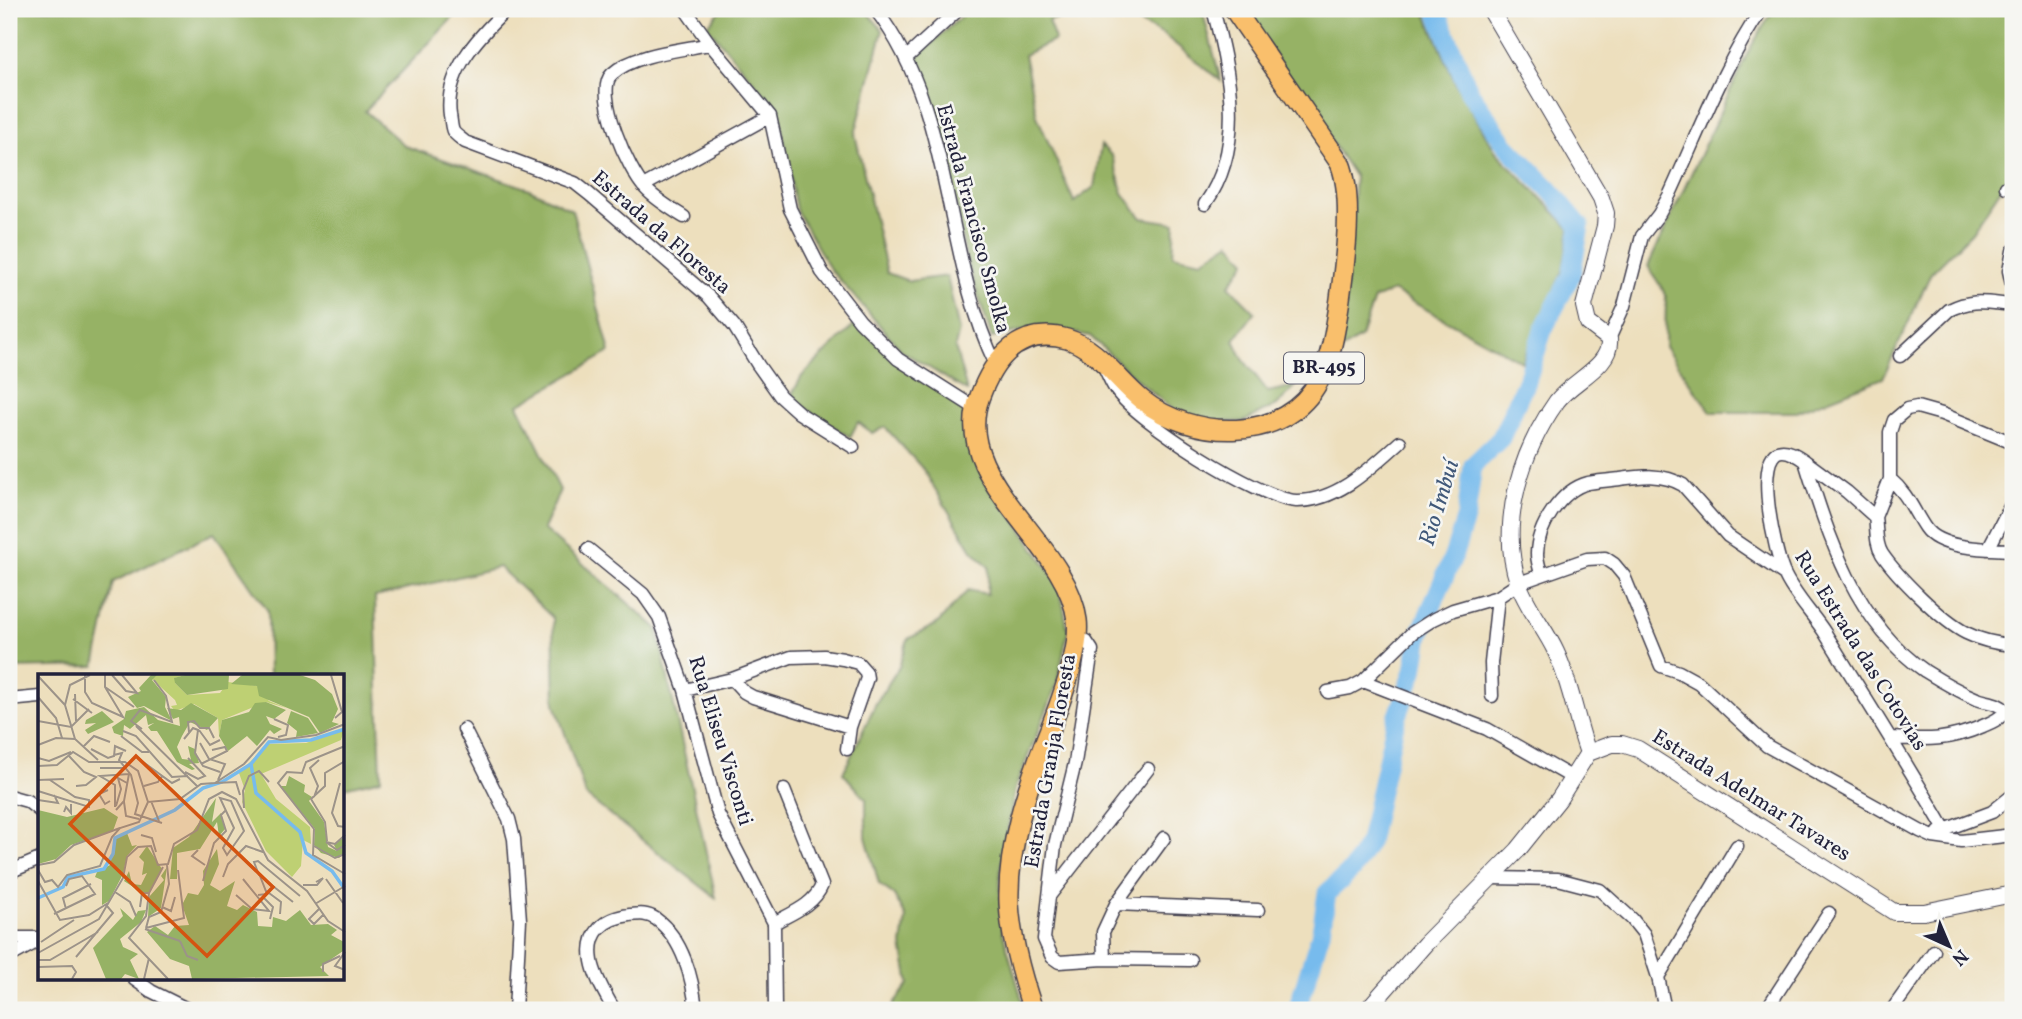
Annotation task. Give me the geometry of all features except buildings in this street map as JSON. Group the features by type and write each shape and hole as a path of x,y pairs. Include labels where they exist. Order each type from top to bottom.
{"main road":[{"name":"BR-495","path":"1033,1010 1013,943 1009,900 1013,860 1026,792 1066,683 1076,639 1077,621 1068,587 985,467 974,439 975,408 996,365 1019,343 1045,335 1086,347 1142,401 1169,418 1192,426 1244,430 1276,420 1298,406 1319,381 1328,360 1340,295 1347,211 1345,176 1340,163 1234,9"}],"street":[{"name":"Estrada da Floresta","path":"507,9 488,27 462,61 452,86 449,106 453,131 465,142 575,183 589,194 709,297 734,326 780,396 799,412 853,447"},
{"path":"685,9 710,44 770,116 790,209 822,272 860,321 898,359 975,408"},
{"name":"Estrada Francisco Smolka","path":"875,9 893,32 906,58 940,152 970,299 983,339 996,365"},
{"path":"906,58 960,9"},
{"path":"1205,204 1220,176 1231,135 1230,97 1213,9"},
{"path":"1490,9 1601,198 1606,213 1605,226 1584,306 1588,323 1609,339"},
{"path":"1367,1010 1425,944 1518,850 1559,799 1588,753 1578,725 1569,684 1556,652 1518,583 1511,527 1517,481 1526,458 1556,403 1568,387 1601,364 1608,352 1609,339 1624,306 1642,236 1670,194 1725,69 1762,9"},
{"path":"684,217 660,202 643,186 619,142 610,116 607,83 610,75 640,59 710,44"},
{"path":"643,186 770,116"},
{"path":"2013,251 2009,271 2013,289"},
{"path":"1900,356 1956,306 1970,301 2013,305"},
{"path":"1101,362 1116,391 1140,413 1181,444 1279,498 1297,501 1345,487 1400,442"},
{"path":"2013,443 1942,414 1917,407 1907,409 1894,420 1890,432 1889,479 1875,517 1877,541 1882,553 1910,586 1939,613 1966,633 2000,644 2013,645"},
{"name":"Rua Estrada das Cotovias","path":"1805,461 1794,454 1781,451 1770,460 1769,507 1774,545 1784,574 1817,620 1944,828"},
{"path":"1805,461 1875,517"},
{"path":"1805,461 1826,526 1844,569 1867,609 1894,643 1935,677 2006,711 1999,719 1959,736 1939,740 1891,738"},
{"path":"1541,575 1537,554 1540,534 1548,518 1569,494 1587,483 1655,475 1674,479 1683,485 1728,536 1784,574"},
{"path":"1889,479 1906,496 1931,535 1940,541 2013,550"},
{"path":"1988,549 2013,501"},
{"name":"Rua Eliseu Visconti","path":"588,549 643,594 659,617 685,690 718,814 774,923 775,1010"},
{"path":"1328,692 1350,688 1363,681 1412,633 1452,610 1498,597 1518,583 1587,559 1605,558 1624,576 1661,666 1699,683 1767,746 1933,837 1961,841 2013,835"},
{"path":"1492,696 1491,663 1498,597"},
{"name":"Estrada Granja Floresta","path":"1047,898 1089,678 1092,650 1086,640 1076,639"},
{"path":"685,690 732,679 791,657 824,656 858,663 866,671 867,678 850,727 847,749"},
{"path":"732,679 753,697 850,727"},
{"path":"1363,681 1487,729 1573,778"},
{"path":"9,700 38,697"},
{"path":"464,729 509,819 514,839 520,920 515,1010"},
{"name":"Estrada Adelmar Tavares","path":"1588,753 1612,744 1622,744 1637,750 1895,912 1924,912 2013,894"},
{"path":"1148,769 1047,898 1044,939 1052,957 1059,962 1104,959 1190,960"},
{"path":"774,923 806,905 818,895 822,885 784,790"},
{"path":"1933,837 1944,828 1966,823 1992,812 2013,795"},
{"path":"9,796 27,801 38,809"},
{"path":"1104,959 1103,932 1116,904 1164,838"},
{"path":"1658,977 1737,846"},
{"path":"9,872 38,860"},
{"path":"1491,878 1558,879 1600,890 1632,919 1644,934 1665,1010"},
{"path":"1116,904 1258,910"},
{"path":"614,1010 592,961 592,944 598,927 614,917 644,913 655,918 668,931 679,948 688,969 696,1010"},
{"path":"1766,1010 1829,913"},
{"path":"9,938 38,939"},
{"path":"9,957 38,940"},
{"path":"1892,1010 1934,951"},
{"path":"137,981 189,1010"}],"green space":[{"path":"9,9 461,9 365,111 405,146 529,189 572,210 610,352 518,405 560,490 543,529 657,628 716,898 586,796 555,704 553,618 499,567 375,597 381,779 345,788 345,674 269,674 268,611 214,533 113,582 95,666 9,668"},
{"path":"722,9 864,9 883,30 855,134 887,273 909,281 947,276 959,331 955,347 967,391 902,351 830,269 796,210 779,112 707,26"},
{"path":"969,9 1094,9 1048,21 1055,40 1024,55 1037,116 1074,202 1094,187 1101,145 1112,156 1123,193 1142,218 1175,223 1173,255 1202,261 1230,242 1246,261 1229,286 1255,312 1234,340 1243,359 1268,392 1296,386 1277,405 1243,422 1205,421 1176,412 1090,336 1041,326 992,338 966,258 946,152 915,59"},
{"path":"1113,9 1202,9 1221,81 1164,35"},
{"path":"1243,9 1424,9 1457,86 1496,152 1570,228 1563,271 1522,362 1393,291 1374,299 1361,337 1341,350 1355,177"},
{"path":"1774,9 2013,9 2013,170 1972,232 1931,273 1883,378 1796,412 1711,412 1665,347 1666,295 1648,266 1749,50"},
{"path":"855,324 969,410 968,443 982,472 1059,584 1068,631 1056,687 1015,788 1000,873 1002,930 1025,1010 892,1010 894,1003 909,984 902,945 906,917 894,895 879,884 866,837 866,799 843,773 876,703 899,667 908,639 937,624 968,590 987,594 989,567 972,550 923,469 885,427 872,433 858,422 850,437 790,398 802,376"}],"waterway":[{"name":"Rio Imbuí","path":"1297,1010 1321,932 1327,893 1352,870 1369,842 1395,724 1414,671 1420,634 1453,557 1466,516 1473,465 1501,438 1528,377 1543,330 1571,276 1580,226 1550,190 1505,144 1469,91 1436,9"}]}
